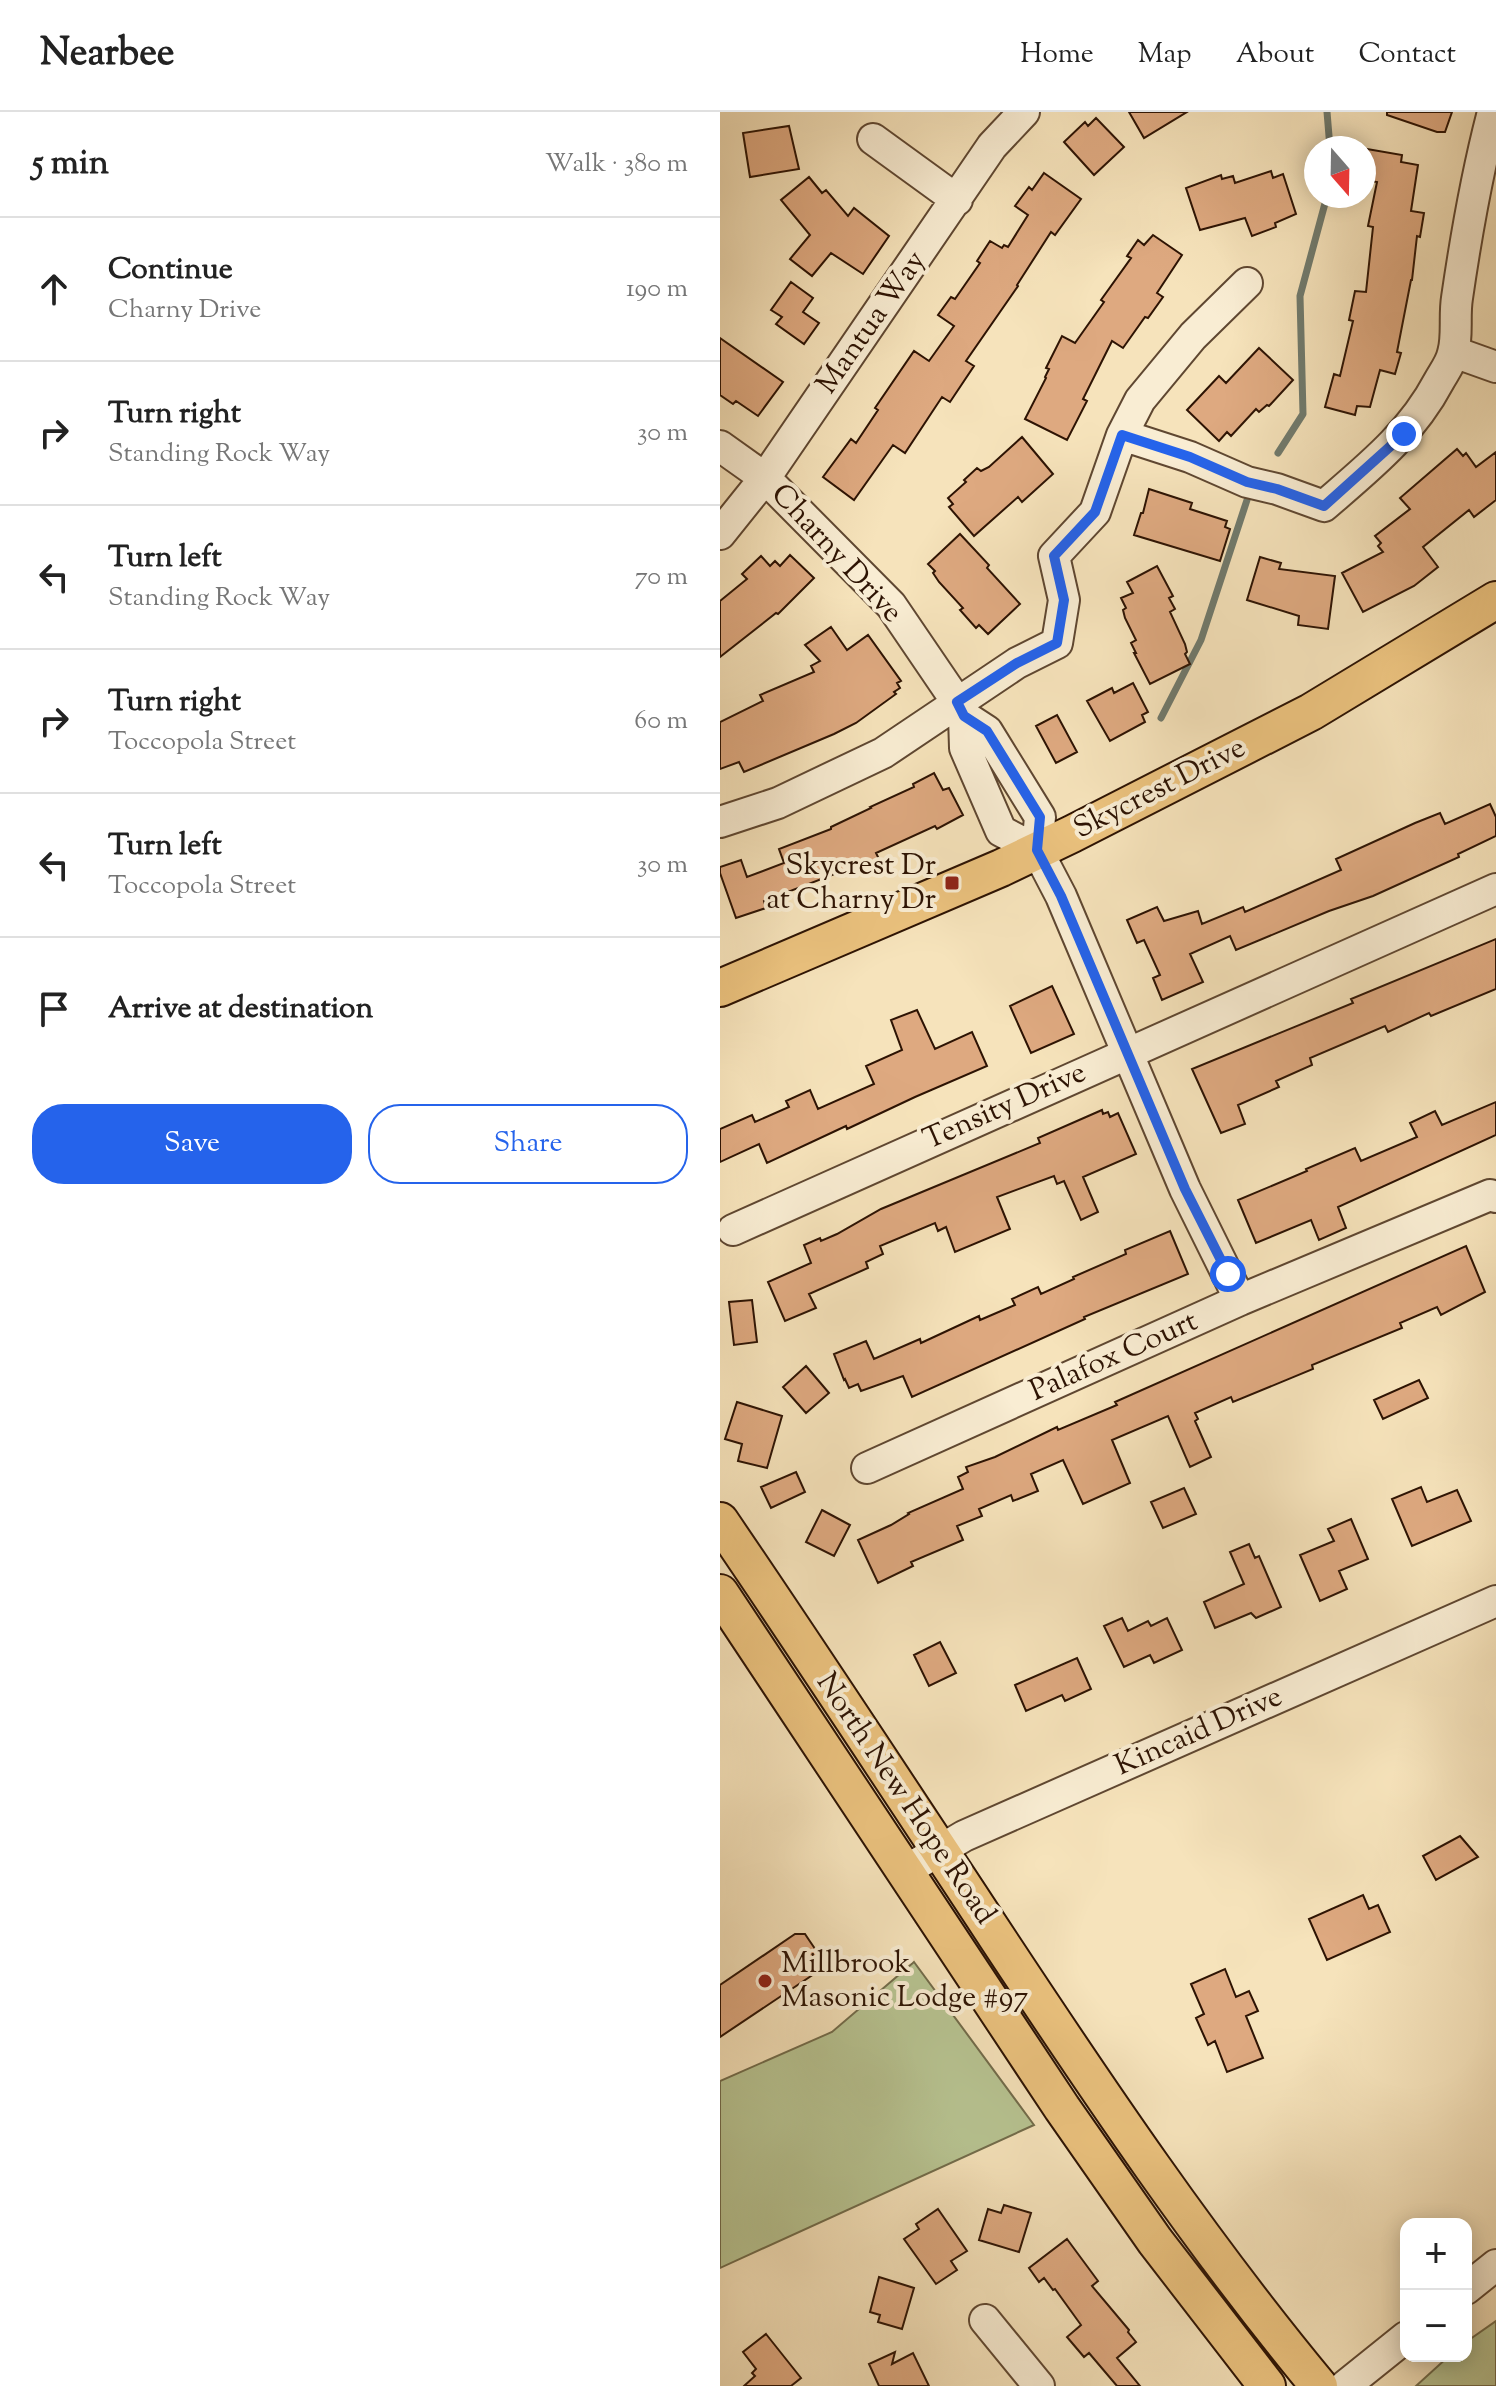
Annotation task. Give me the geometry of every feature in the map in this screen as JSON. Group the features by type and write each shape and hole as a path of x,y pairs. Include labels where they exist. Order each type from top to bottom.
{"main road":[{"name":"Skycrest Drive","path":"720,988 987,874 1072,834 1311,712 1496,600"},
{"name":"North New Hope Road","path":"720,1521 1115,2112 1271,2327 1319,2386"},
{"name":"North New Hope Road","path":"720,1593 1062,2108 1155,2241 1267,2386"}],"street":[{"name":"Mantua Way","path":"720,534 765,478 992,146 1024,112"},
{"path":"1122,435 1190,457 1247,482 1324,506 1404,434 1429,401 1454,352 1455,309 1466,240 1493,112"},
{"path":"873,139 957,200"},
{"path":"720,822 778,803 883,753 960,709 1017,663 1057,643 1064,600 1054,556 1095,512 1122,435 1140,400 1193,336 1247,283"},
{"path":"1454,352 1496,367"},
{"name":"Charny Drive","path":"720,446 765,478 891,605 960,709 987,731 1040,817 1037,850 1061,896 1185,1189 1240,1300"},
{"name":"Tensity Drive","path":"733,1230 1496,889"},
{"name":"Palafox Court","path":"867,1468 1240,1300 1490,1195 1496,1197"},
{"name":"Kincaid Drive","path":"905,1871 964,1836 1496,1601"},
{"path":"1472,2284 1496,2265"},
{"path":"985,2320 1039,2386"},
{"path":"1345,2386 1400,2342"}],"green space":[{"path":"914,1962 1034,2125 720,2268 720,2081 832,2032"},
{"path":"1496,2321 1496,2386 1416,2386 1442,2362 1472,2362 1472,2338"}],"building":[{"path":"1129,112 1187,112 1144,138"},
{"path":"1387,112 1452,112 1445,132 1437,132 1387,115"},
{"path":"1096,118 1124,147 1094,175 1064,142 1085,122 1088,126"},
{"path":"789,126 799,169 750,177 743,133"},
{"path":"1376,151 1402,155 1401,162 1418,165 1411,211 1424,213 1420,237 1417,236 1412,280 1397,352 1401,353 1395,374 1380,370 1370,407 1357,406 1355,415 1325,407 1334,374 1340,376 1353,321 1349,320 1355,291 1366,292 1373,227 1368,226 1372,208 1376,208"},
{"path":"1271,171 1273,178 1283,174 1296,214 1275,223 1276,227 1252,236 1245,218 1200,230 1186,188 1221,175 1222,179 1233,176 1235,183"},
{"path":"1044,173 1081,199 1055,235 1051,232 966,361 974,366 950,402 942,397 905,453 893,445 854,500 823,477 851,439 856,443 878,410 875,408 914,351 929,361 954,326 938,315 951,297 955,299 980,263 977,261 990,241 1002,248 1004,245 1008,247 1028,215 1015,206"},
{"path":"809,177 822,193 826,190 848,216 854,208 889,236 863,274 831,253 812,276 790,259 810,235 781,200"},
{"path":"1153,235 1182,255 1157,293 1163,297 1148,318 1145,317 1123,348 1112,341 1083,399 1087,401 1067,440 1025,419 1046,378 1049,369 1046,368 1062,336 1075,343 1131,258 1127,256 1138,240 1144,245"},
{"path":"791,282 813,298 803,312 819,323 804,344 776,324 782,317 771,310"},
{"path":"720,338 783,382 758,416 736,401 733,404 720,395"},
{"path":"1259,348 1293,380 1269,406 1259,412 1256,409 1231,436 1227,432 1219,441 1187,410 1219,376 1226,383"},
{"path":"1022,437 1053,474 1022,502 1018,497 974,536 949,507 953,504 948,498 977,468 981,471 989,467"},
{"path":"1457,449 1463,456 1466,453 1476,467 1496,452 1496,500 1474,517 1469,510 1423,547 1438,567 1414,586 1363,612 1342,573 1383,552 1375,536 1410,509 1400,498"},
{"path":"1149,489 1192,503 1190,509 1227,521 1225,527 1230,529 1220,561 1134,535"},
{"path":"960,534 1020,604 988,634 979,625 976,628 960,610 963,608 939,582 928,564"},
{"path":"790,555 814,578 778,614 720,657 720,601 747,579 742,574 761,556 770,566 775,561 780,566"},
{"path":"1260,557 1281,563 1279,569 1335,576 1328,629 1298,625 1299,616 1247,600"},
{"path":"1157,566 1173,596 1169,598 1175,609 1170,612 1185,644 1185,654 1190,664 1150,684 1134,653 1131,643 1136,640 1125,618 1123,610 1126,608 1121,598 1133,593 1127,582"},
{"path":"831,627 847,650 868,635 901,681 897,683 900,688 894,692 896,694 856,723 834,734 744,772 739,762 720,769 720,722 763,701 760,695 814,672 811,666 820,661 805,645"},
{"path":"1133,683 1148,712 1142,715 1145,722 1110,741 1087,701 1112,688 1114,693"},
{"path":"1057,715 1077,752 1056,763 1036,726"},
{"path":"934,773 943,790 949,788 963,815 937,829 935,826 876,853 880,861 852,874 850,868 764,901 766,908 736,918 720,867 741,860 747,877 784,863 779,849 831,829 914,787 913,784"},
{"path":"1490,804 1496,817 1496,836 1458,854 1459,857 1373,896 1236,950 1230,936 1190,954 1203,982 1162,1000 1153,978 1160,975 1144,940 1137,943 1127,920 1157,907 1164,921 1198,911 1202,924 1243,907 1245,912 1341,870 1336,859 1415,823 1440,813 1445,824"},
{"path":"1496,939 1496,989 1431,1016 1429,1013 1388,1032 1385,1026 1310,1058 1312,1065 1276,1081 1279,1087 1238,1105 1245,1124 1221,1133 1192,1069 1353,1003 1351,999"},
{"path":"1052,986 1074,1034 1031,1053 1010,1006"},
{"path":"917,1010 935,1049 972,1032 987,1066 767,1163 759,1144 720,1162 720,1129 752,1115 755,1122 789,1107 786,1101 810,1090 818,1109 874,1084 866,1066 902,1050 891,1020"},
{"path":"1496,1102 1496,1135 1338,1207 1346,1228 1319,1240 1311,1220 1256,1243 1238,1200 1355,1148 1361,1161 1417,1137 1410,1123 1435,1111 1442,1125"},
{"path":"1102,1110 1103,1114 1108,1112 1110,1117 1118,1113 1136,1154 1083,1177 1098,1212 1081,1220 1064,1181 1057,1184 1054,1176 997,1197 1010,1229 955,1252 946,1227 938,1231 935,1223 880,1246 883,1254 866,1262 868,1268 809,1294 816,1308 785,1321 768,1282 811,1263 804,1245 820,1238 821,1241 881,1209 1040,1143 1038,1138"},
{"path":"1170,1231 1188,1274 1084,1317 912,1397 903,1376 861,1391 858,1384 849,1388 844,1380 834,1354 866,1341 874,1359 920,1339 921,1343 979,1316 980,1320 1015,1305 1012,1299 1038,1287 1041,1294 1126,1254 1125,1250"},
{"path":"1466,1246 1485,1292 1441,1315 1437,1307 1400,1323 1402,1328 1312,1365 1313,1369 1233,1402 1231,1397 1195,1413 1198,1419 1195,1421 1211,1457 1190,1467 1168,1416 1112,1440 1130,1483 1083,1504 1063,1460 1031,1474 1038,1491 1013,1501 1011,1495 979,1509 982,1516 957,1526 963,1540 911,1562 913,1566 878,1583 858,1540 891,1525 908,1513 963,1489 958,1477 968,1472 966,1467 995,1457 1057,1427 1058,1430 1117,1405 1115,1402"},
{"path":"752,1300 757,1342 734,1345 729,1302"},
{"path":"806,1366 829,1393 806,1413 783,1387"},
{"path":"1419,1380 1428,1398 1383,1419 1374,1400"},
{"path":"737,1402 782,1416 767,1468 738,1461 742,1444 725,1439"},
{"path":"796,1472 805,1492 771,1508 761,1487"},
{"path":"1421,1487 1427,1502 1457,1490 1471,1521 1412,1546 1392,1499"},
{"path":"1184,1488 1196,1514 1163,1528 1151,1502"},
{"path":"822,1510 850,1525 834,1556 806,1542"},
{"path":"1351,1519 1368,1559 1339,1571 1347,1589 1320,1601 1300,1555 1334,1541 1328,1529"},
{"path":"1249,1544 1255,1558 1259,1556 1281,1607 1256,1618 1251,1613 1215,1628 1204,1602 1244,1584 1230,1552"},
{"path":"1122,1618 1128,1631 1148,1621 1151,1626 1167,1618 1182,1650 1154,1663 1150,1655 1124,1667 1104,1626"},
{"path":"940,1642 956,1673 929,1686 914,1655"},
{"path":"1077,1658 1091,1689 1065,1701 1062,1695 1026,1711 1015,1685"},
{"path":"1460,1836 1478,1857 1436,1880 1423,1856"},
{"path":"1363,1895 1369,1909 1378,1905 1390,1932 1327,1960 1309,1919"},
{"name":"Millbrook Masonic Lodge #97","path":"795,1934 805,1934 822,1959 816,1964 820,1970 720,2037 720,1985"},
{"path":"1225,1969 1236,1997 1249,1991 1258,2011 1246,2016 1263,2058 1227,2072 1215,2041 1208,2045 1196,2018 1204,2014 1191,1984"},
{"path":"1004,2205 1031,2213 1019,2252 979,2240 988,2209 1001,2213"},
{"path":"938,2209 967,2251 951,2261 957,2270 936,2284 904,2239 919,2229 916,2224"},
{"path":"1067,2239 1098,2281 1092,2286 1136,2342 1117,2358 1140,2386 1117,2386 1089,2353 1084,2357 1067,2337 1081,2325 1055,2289 1044,2278 1039,2282 1029,2268"},
{"path":"879,2277 914,2288 902,2329 878,2322 880,2315 870,2312"},
{"path":"766,2334 801,2378 791,2386 744,2386 755,2376 752,2373 756,2369 743,2352"},
{"path":"895,2352 892,2364 913,2353 929,2386 879,2386 869,2364"}],"waterway":[{"path":"1327,112 1329,136"},
{"path":"1278,453 1303,414 1300,296 1324,208"},
{"path":"1161,718 1201,640 1247,500"}],"place":[{"name":"Skycrest Dr at Charny Dr","path":"952,883"},
{"name":"Millbrook Masonic Lodge #97","path":"765,1981"}],"route":[{"path":"1228,1274 1185,1189 1061,896 1037,850 1040,817 987,731 964,716 957,702 1017,663 1057,643 1064,600 1054,556 1095,512 1122,435 1190,457 1247,482 1324,506 1404,434"}]}
